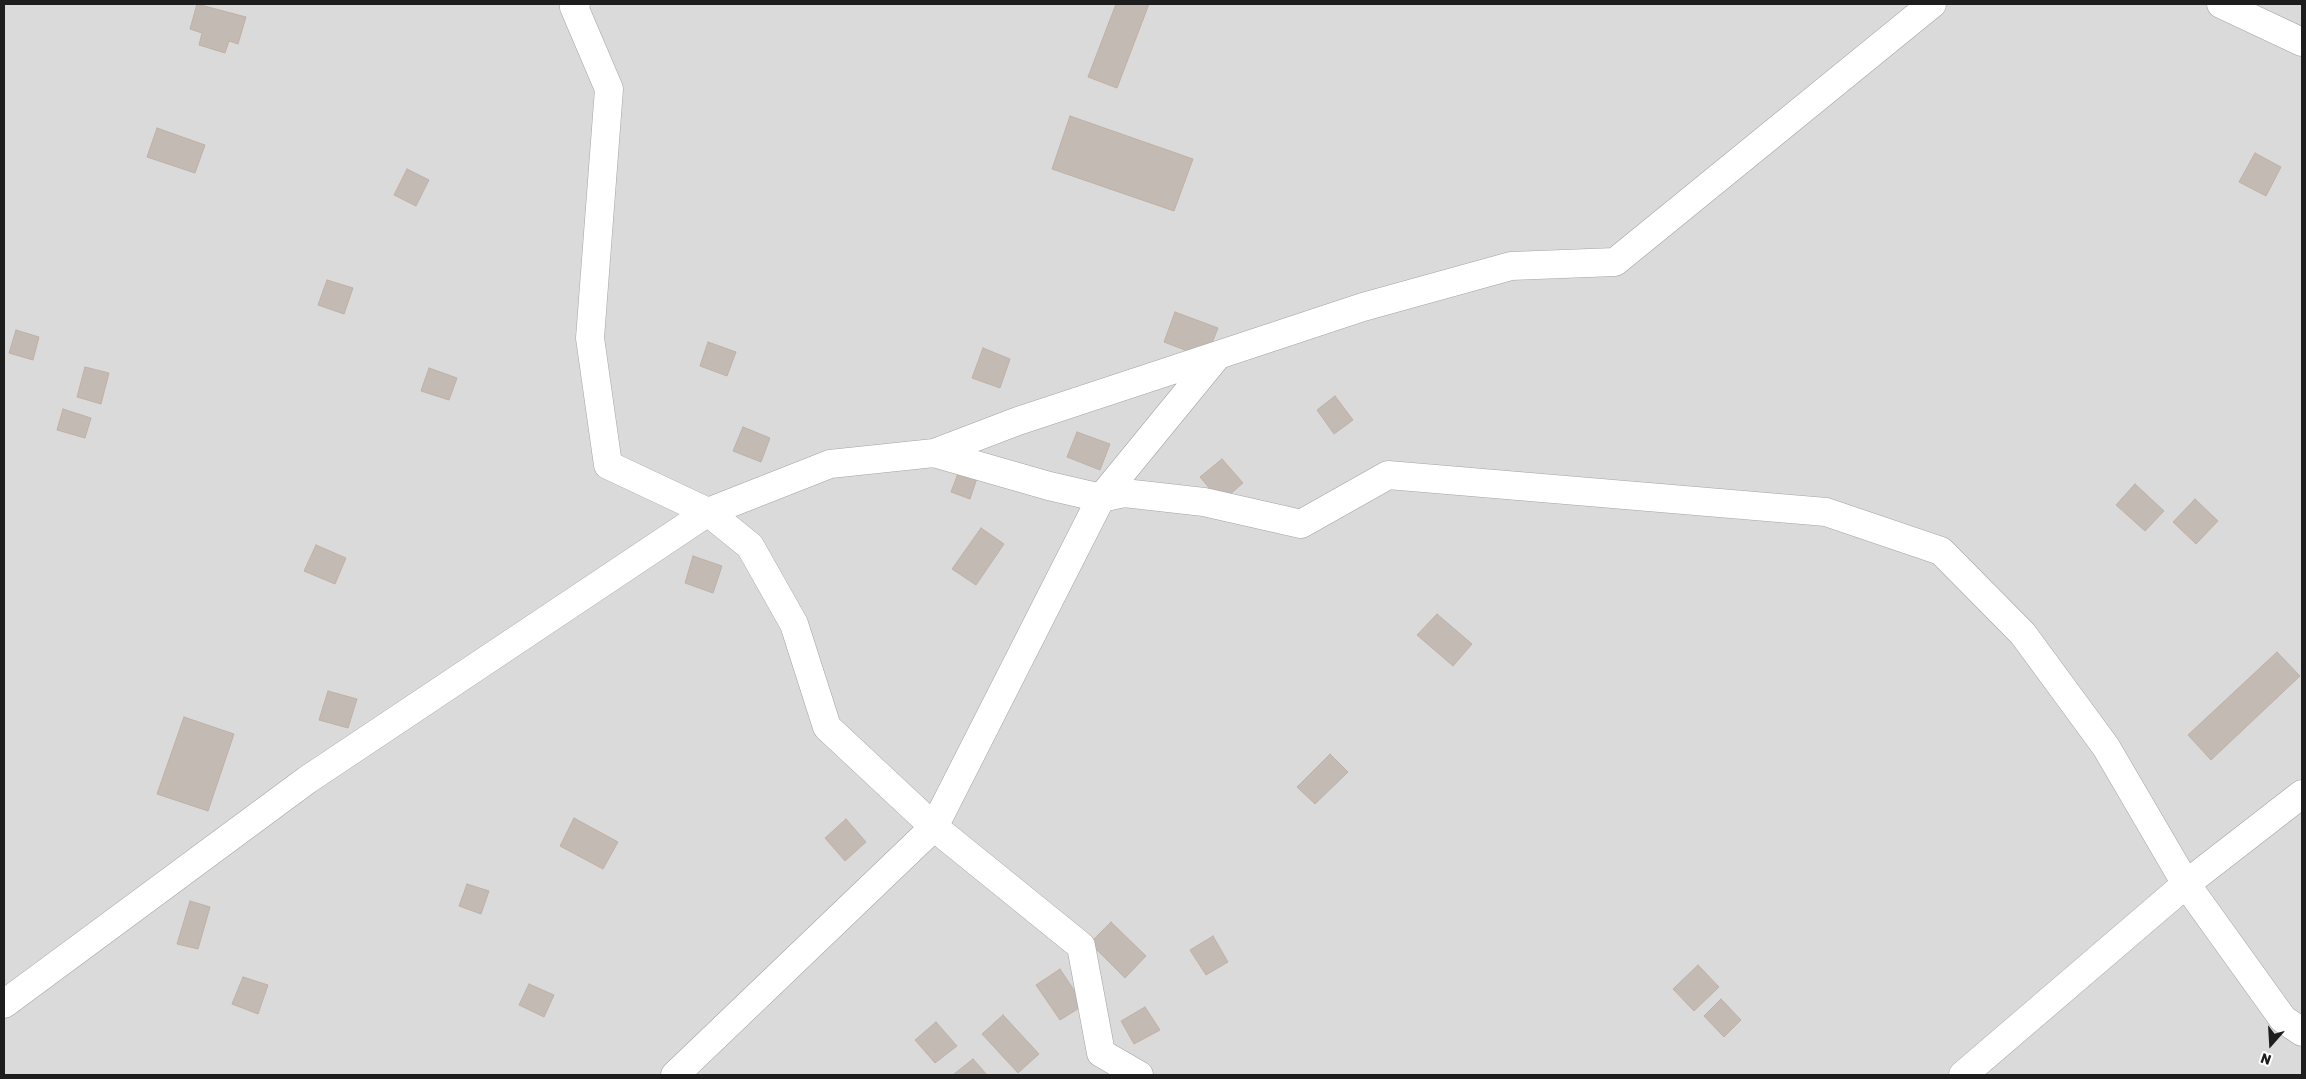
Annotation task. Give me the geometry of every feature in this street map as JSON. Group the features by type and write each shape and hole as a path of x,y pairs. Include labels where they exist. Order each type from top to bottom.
{"street":[{"path":"576,4 574,7 609,89 590,338 608,464 708,512 750,546 794,624 827,727 934,827 1081,946 1101,1053 1139,1075"},
{"path":"4,1004 307,780 708,512 830,464 934,453 1018,420 1363,307 1511,266 1615,262 1932,4"},
{"path":"2221,4 2302,42"},
{"path":"675,1075 934,827 1101,498 1218,355"},
{"path":"934,453 1049,486 1101,498 1124,494 1204,502 1301,524 1388,476 1826,512 1941,552 2023,634 2101,739 2186,884 2283,1019 2302,1032"},
{"path":"1963,1075 2186,884 2302,794"}],"shaded area":[{"path":"4,4 2302,4 2302,1075 4,1075"}],"building":[{"path":"197,4 246,17 238,44 229,41 225,53 199,45 202,33 190,29"},
{"path":"1116,4 1149,4 1117,88 1088,77"},
{"path":"1070,116 1193,159 1174,211 1052,169"},
{"path":"157,128 205,145 195,173 147,157"},
{"path":"2255,153 2281,167 2266,196 2239,182"},
{"path":"407,169 429,180 416,206 394,195"},
{"path":"327,280 353,288 344,314 318,305"},
{"path":"1175,312 1218,328 1206,358 1164,342"},
{"path":"16,330 39,337 33,360 9,353"},
{"path":"708,342 736,352 727,376 700,366"},
{"path":"983,348 1010,359 1000,388 972,378"},
{"path":"85,367 109,373 101,404 77,397"},
{"path":"429,368 457,378 449,400 421,391"},
{"path":"1335,396 1353,420 1334,434 1317,410"},
{"path":"63,409 91,418 85,438 57,430"},
{"path":"743,427 770,438 761,462 733,451"},
{"path":"1077,432 1110,444 1100,470 1067,457"},
{"path":"1222,459 1243,483 1221,502 1200,477"},
{"path":"959,471 977,478 970,499 951,492"},
{"path":"2135,484 2164,511 2145,531 2116,505"},
{"path":"2195,499 2218,521 2196,544 2173,522"},
{"path":"981,528 1004,544 976,585 952,569"},
{"path":"316,545 346,558 335,584 304,571"},
{"path":"693,556 722,566 713,593 685,583"},
{"path":"1437,614 1472,644 1453,666 1417,635"},
{"path":"2277,652 2300,676 2211,760 2188,735"},
{"path":"328,691 357,699 348,728 319,720"},
{"path":"184,717 234,734 208,811 157,794"},
{"path":"1330,754 1348,772 1315,804 1297,787"},
{"path":"574,818 618,842 603,869 560,846"},
{"path":"846,819 866,842 845,861 825,838"},
{"path":"467,884 489,891 481,914 459,906"},
{"path":"190,901 210,907 198,949 177,944"},
{"path":"1111,922 1146,956 1125,978 1090,943"},
{"path":"1213,936 1228,962 1206,975 1190,950"},
{"path":"1698,965 1719,987 1694,1011 1673,989"},
{"path":"1060,969 1084,1005 1060,1020 1036,985"},
{"path":"243,977 268,985 258,1014 232,1004"},
{"path":"529,984 554,995 544,1017 519,1005"},
{"path":"1721,999 1741,1020 1724,1037 1704,1016"},
{"path":"1145,1007 1160,1030 1134,1044 1121,1021"},
{"path":"1003,1015 1039,1054 1018,1073 982,1034"},
{"path":"936,1022 957,1046 935,1063 915,1040"},
{"path":"973,1059 987,1075 954,1074"}]}
